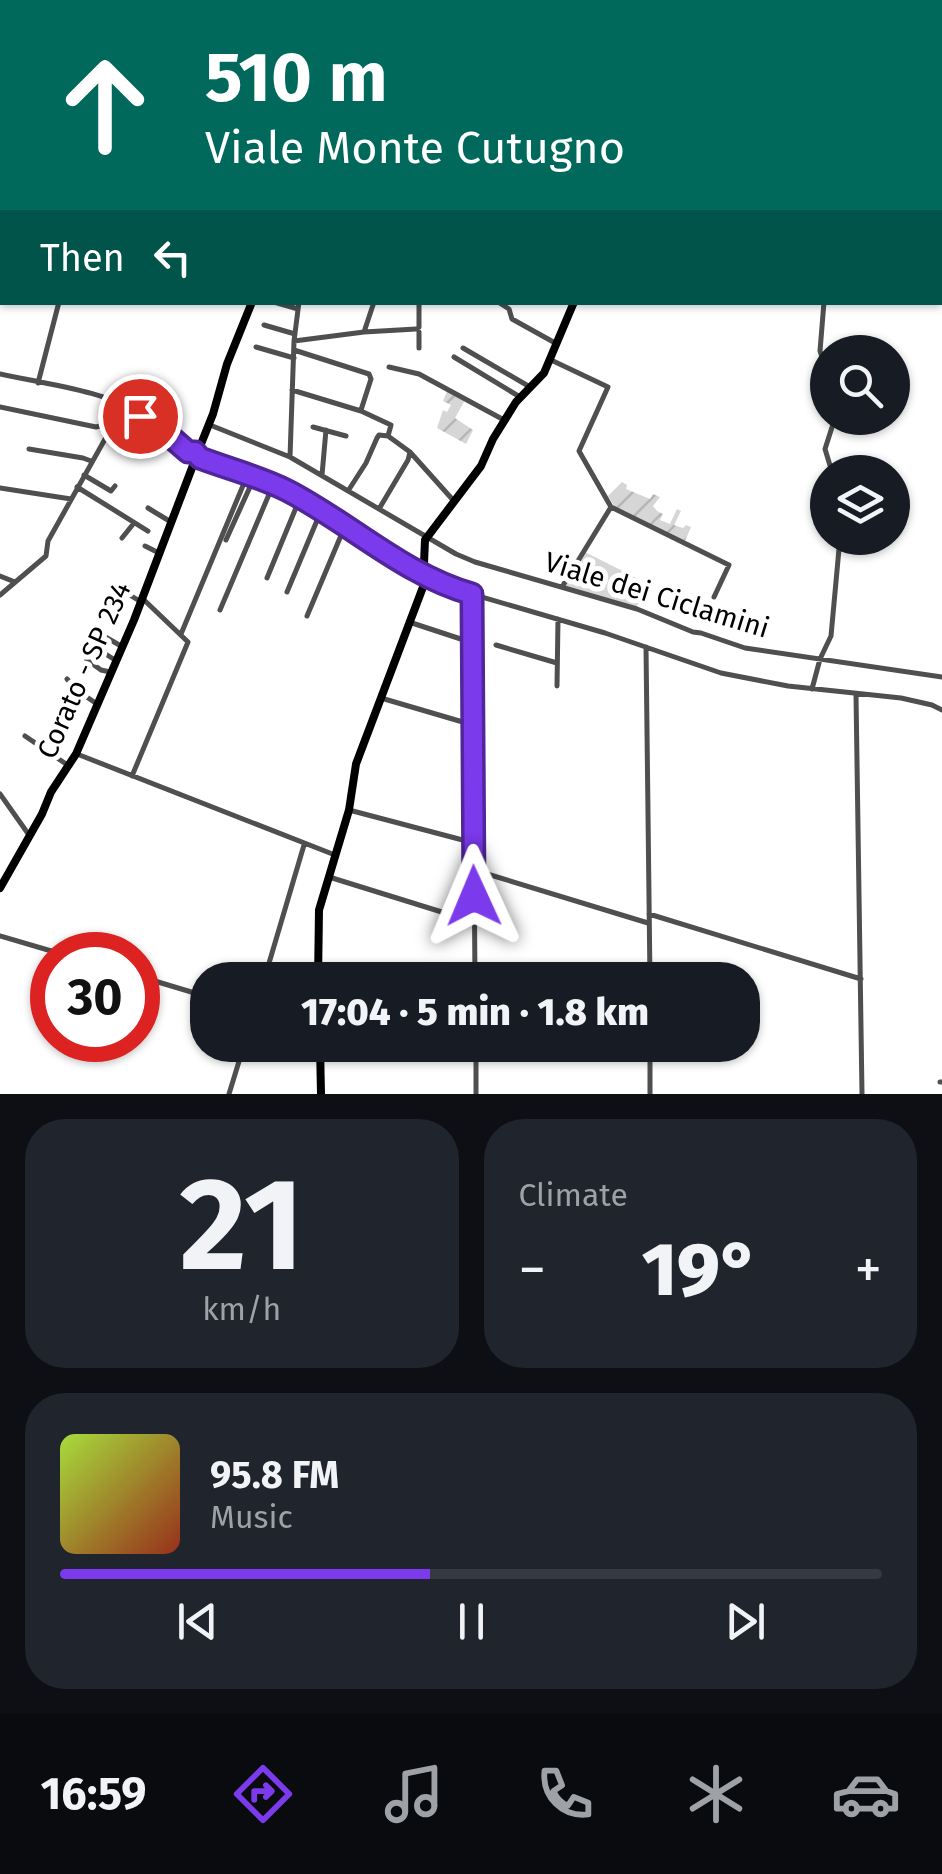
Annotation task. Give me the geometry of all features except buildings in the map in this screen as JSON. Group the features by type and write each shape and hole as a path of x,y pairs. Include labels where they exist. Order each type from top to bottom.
{"main road":[{"name":"Corato - SP 234","path":"0,888 76,754 159,554 251,305"},
{"path":"318,962 319,910 350,810 356,764 422,588 426,537 481,466 520,396 544,373 573,305"},
{"path":"320,1062 321,1094"}],"street":[{"path":"38,383 57,305"},
{"path":"364,332 373,305"},
{"path":"419,348 420,305"},
{"path":"503,305 509,309 512,319 557,344"},
{"path":"821,335 824,305"},
{"path":"290,456 298,306"},
{"path":"264,325 368,374 371,379 361,411"},
{"path":"294,342 418,329"},
{"path":"256,347 294,358"},
{"path":"463,348 530,387"},
{"path":"454,357 520,396"},
{"path":"551,360 608,386 578,450 611,507 729,565 714,597"},
{"path":"390,367 419,374 506,420"},
{"path":"0,374 110,399 140,416"},
{"path":"292,390 361,411 391,425 388,436"},
{"path":"0,407 89,426 140,416 149,418 194,456 300,498 451,588 646,646 721,673 916,701 942,710"},
{"path":"0,595 46,556 48,541 114,423"},
{"name":"Viale dei Ciclamini","path":"208,425 290,456 475,562 637,609 745,648 942,677"},
{"path":"313,427 346,436"},
{"path":"322,475 326,430"},
{"path":"348,491 379,435 388,436 410,452 454,501"},
{"path":"29,450 91,461"},
{"path":"379,509 410,452"},
{"path":"84,475 111,491 115,486"},
{"path":"226,540 251,477"},
{"path":"181,634 251,477"},
{"path":"220,610 272,485"},
{"path":"77,487 111,513 148,531"},
{"path":"0,488 71,499"},
{"path":"267,578 300,498"},
{"path":"562,588 611,507"},
{"path":"148,508 171,522"},
{"path":"286,592 320,511"},
{"path":"116,523 122,516"},
{"path":"122,538 134,522"},
{"path":"307,616 346,526"},
{"path":"144,546 159,554"},
{"path":"812,689 831,636 838,555"},
{"path":"0,576 15,582"},
{"path":"114,585 141,600 188,642 132,776"},
{"path":"472,594 475,962"},
{"path":"557,686 558,619"},
{"path":"409,622 473,644"},
{"path":"95,630 121,646"},
{"path":"496,645 557,663"},
{"path":"93,646 116,660"},
{"path":"646,646 650,962"},
{"path":"87,660 110,672"},
{"path":"68,680 97,704"},
{"path":"856,695 862,1094"},
{"path":"382,698 473,725"},
{"path":"24,736 69,766"},
{"path":"76,754 335,855"},
{"path":"0,794 30,835"},
{"path":"350,810 474,843"},
{"path":"269,962 304,845"},
{"path":"474,870 649,923"},
{"path":"328,878 474,923"},
{"path":"649,914 861,979"},
{"path":"0,936 30,945"},
{"path":"160,983 190,992"},
{"path":"230,1094 239,1062"},
{"path":"476,1062 476,1094"},
{"path":"650,1062 650,1094"}],"shaded area":[{"path":"447,391 465,400 455,418 473,430 466,444 437,428 443,410 447,412 451,405 443,401"},
{"path":"622,482 626,489 650,499 653,494 660,497 653,506 663,514 660,520 670,524 677,509 681,511 674,525 691,527 685,541 615,507 608,496"},
{"path":"585,552 648,584 636,608 564,587"}],"route":[{"path":"140,416 149,418 188,452 286,490 424,574 472,594 474,896"}]}
